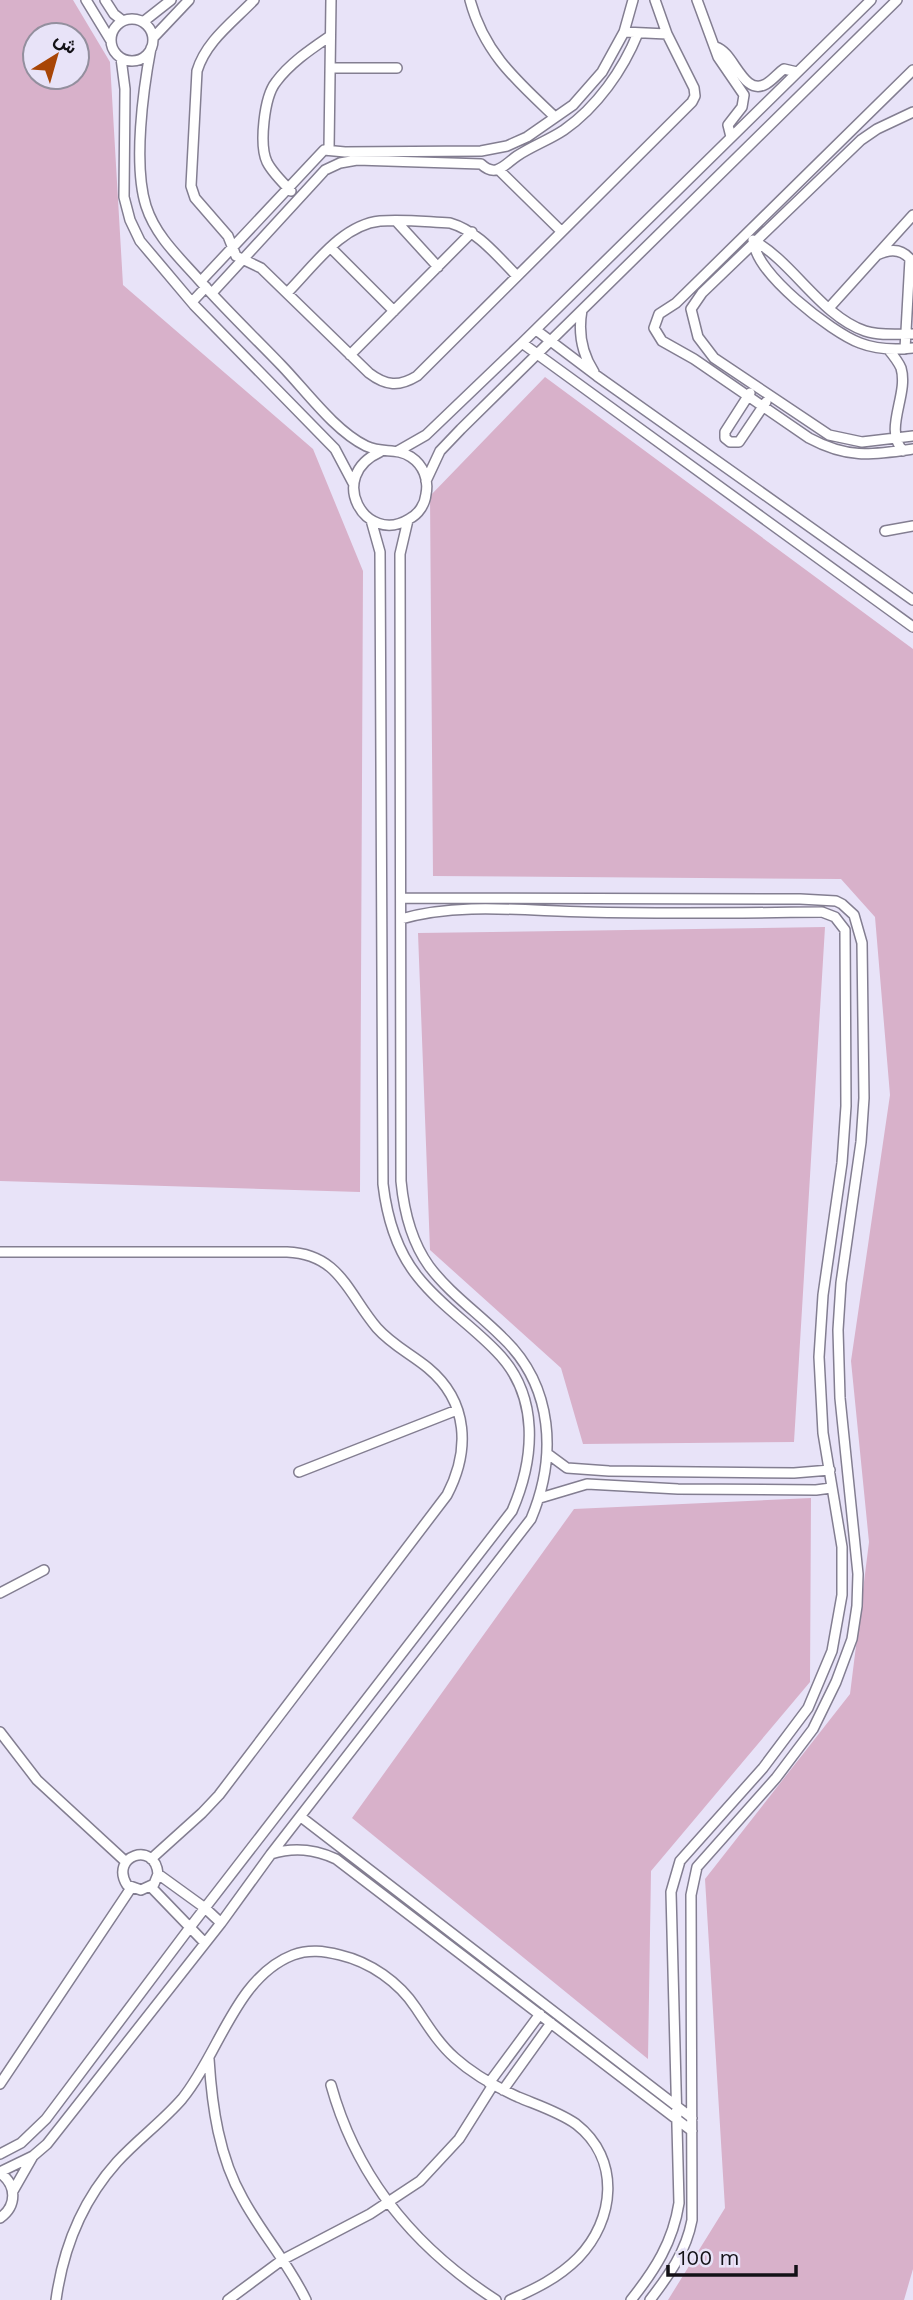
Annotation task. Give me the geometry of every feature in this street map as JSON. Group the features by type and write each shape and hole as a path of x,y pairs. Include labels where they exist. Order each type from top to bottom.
{"street":[{"path":"86,0 111,41 114,51 121,58 136,60 145,56 152,43 189,0"},
{"path":"104,0 123,21"},
{"path":"143,22 171,0"},
{"path":"254,0 201,56 197,71 191,187 195,198 228,236 236,256 261,268 379,381 393,384 406,383 418,376 692,102 695,96 694,88 667,34 655,0"},
{"path":"329,149 331,0"},
{"path":"470,0 478,26 506,70 555,117"},
{"path":"192,302 206,287 232,248 324,150 481,151 508,146 541,128 589,89 615,53 633,0"},
{"path":"697,0 718,57 744,95 742,107 729,125 731,137"},
{"path":"353,483 362,463 380,452 398,451 426,435 871,0"},
{"path":"426,481 440,451 897,0"},
{"path":"111,41 113,31 123,21 133,19 143,22 150,29 152,43 140,142 141,186 146,207 167,246 346,433 380,452"},
{"path":"624,32 667,34"},
{"path":"206,287 243,260 325,170 340,163 357,160 481,164 489,170 499,170 566,128 590,107 620,70 638,33"},
{"path":"298,198 267,162 264,148 265,113 275,83 306,52 330,36"},
{"path":"716,47 723,50 747,82 755,86 766,84 784,69 797,72"},
{"path":"0,2154 21,2143 46,2119 191,1926 512,1511 524,1484 530,1456 530,1427 524,1398 512,1372 497,1352 418,1277 403,1256 386,1209 383,1184 380,552 376,531 371,520 356,504 353,483 335,449 192,302 140,241 130,220 124,197 122,174 125,89 121,58"},
{"path":"330,68 397,68"},
{"path":"908,450 862,455 844,453 809,438 658,337 654,328 656,318 676,303 913,70"},
{"path":"913,112 861,139 702,293 693,304 691,314 698,337 708,352 828,435 862,442 913,436"},
{"path":"481,151 481,164"},
{"path":"314,162 325,170"},
{"path":"499,170 561,231"},
{"path":"797,184 806,192"},
{"path":"829,308 913,215"},
{"path":"287,293 344,235 360,226 378,221 450,223 472,232 517,276"},
{"path":"396,221 438,267"},
{"path":"350,355 472,232"},
{"path":"746,234 773,253 829,308 851,325 880,334 909,334"},
{"path":"754,242 756,253 765,268 814,314 859,342 888,349 909,349 912,269 910,259 903,253 890,250 877,255"},
{"path":"331,248 394,311"},
{"path":"676,303 691,314"},
{"path":"582,310 580,324 583,352 597,376"},
{"path":"536,330 913,600"},
{"path":"523,343 913,627"},
{"path":"888,349 898,363 902,375 895,438"},
{"path":"755,386 725,432 727,440 738,442 770,396"},
{"path":"895,438 908,450"},
{"path":"371,520 389,525 408,520 421,508 427,490 424,472 413,459 398,451"},
{"path":"0,2218 10,2208 13,2191 33,2156 59,2130 221,1923 271,1854 531,1519 540,1498 548,1454 547,1423 540,1394 527,1366 505,1339 443,1283 423,1256 409,1225 401,1181 400,554 408,520"},
{"path":"885,531 913,526"},
{"path":"401,898 836,901 849,909 857,922 862,943 864,1098 858,1175 841,1283 838,1330 840,1398 858,1574 852,1639 836,1682 813,1729 776,1777 697,1867 691,1895 694,2209 690,2231 678,2262 650,2300"},
{"path":"401,919 432,912 490,910 630,913 822,912 841,922 845,930 846,1106 842,1163 822,1307 819,1357 823,1433 842,1547 842,1595 832,1651 808,1708 763,1768 680,1861 671,1892 679,2203 674,2227 659,2262 631,2300"},
{"path":"0,1252 232,1251 307,1254 325,1262 340,1275 380,1331 437,1376 457,1410 463,1436 463,1451 456,1479 447,1495 219,1795 151,1859"},
{"path":"299,1472 457,1410"},
{"path":"548,1454 567,1468 609,1471 794,1473 830,1470"},
{"path":"540,1498 587,1484 678,1489 831,1488"},
{"path":"0,1593 44,1570"},
{"path":"0,1732 37,1780 126,1862"},
{"path":"301,1817 692,2118"},
{"path":"271,1854 303,1850 320,1852 336,1859 692,2131"},
{"path":"140,1855 151,1859 157,1866 158,1874 150,1887 141,1890 131,1888 123,1876 126,1862 140,1855"},
{"path":"158,1874 221,1923"},
{"path":"150,1887 205,1943"},
{"path":"0,2084 131,1888"},
{"path":"55,2300 73,2233 92,2195 118,2161 182,2098 209,2059 245,1994 266,1970 309,1950 362,1962 392,1981 446,2049 471,2071 495,2086 561,2116 592,2139 604,2162 610,2189 601,2225 578,2258 545,2284 510,2300"},
{"path":"228,2300 282,2260 388,2203 420,2181 447,2154 495,2086 540,2014"},
{"path":"495,2086 551,2023"},
{"path":"209,2059 215,2117 230,2172 242,2198 306,2300"},
{"path":"331,2085 342,2123 359,2159 388,2203 440,2259 496,2300"},
{"path":"13,2191 11,2184 0,2173 33,2156"}],"shaded area":[{"path":"0,0 73,0 86,21 21,21 21,91 91,91 91,30 110,62 123,285 313,449 363,571 360,1192 0,1181"},
{"path":"545,377 913,649 913,2269 904,2300 668,2300 725,2208 705,1879 850,1694 869,1542 851,1361 890,1095 875,917 841,879 433,876 430,496"},
{"path":"825,927 794,1442 583,1444 561,1368 430,1250 418,933"},
{"path":"811,1498 810,1682 651,1871 648,2059 352,1818 574,1509"}]}
